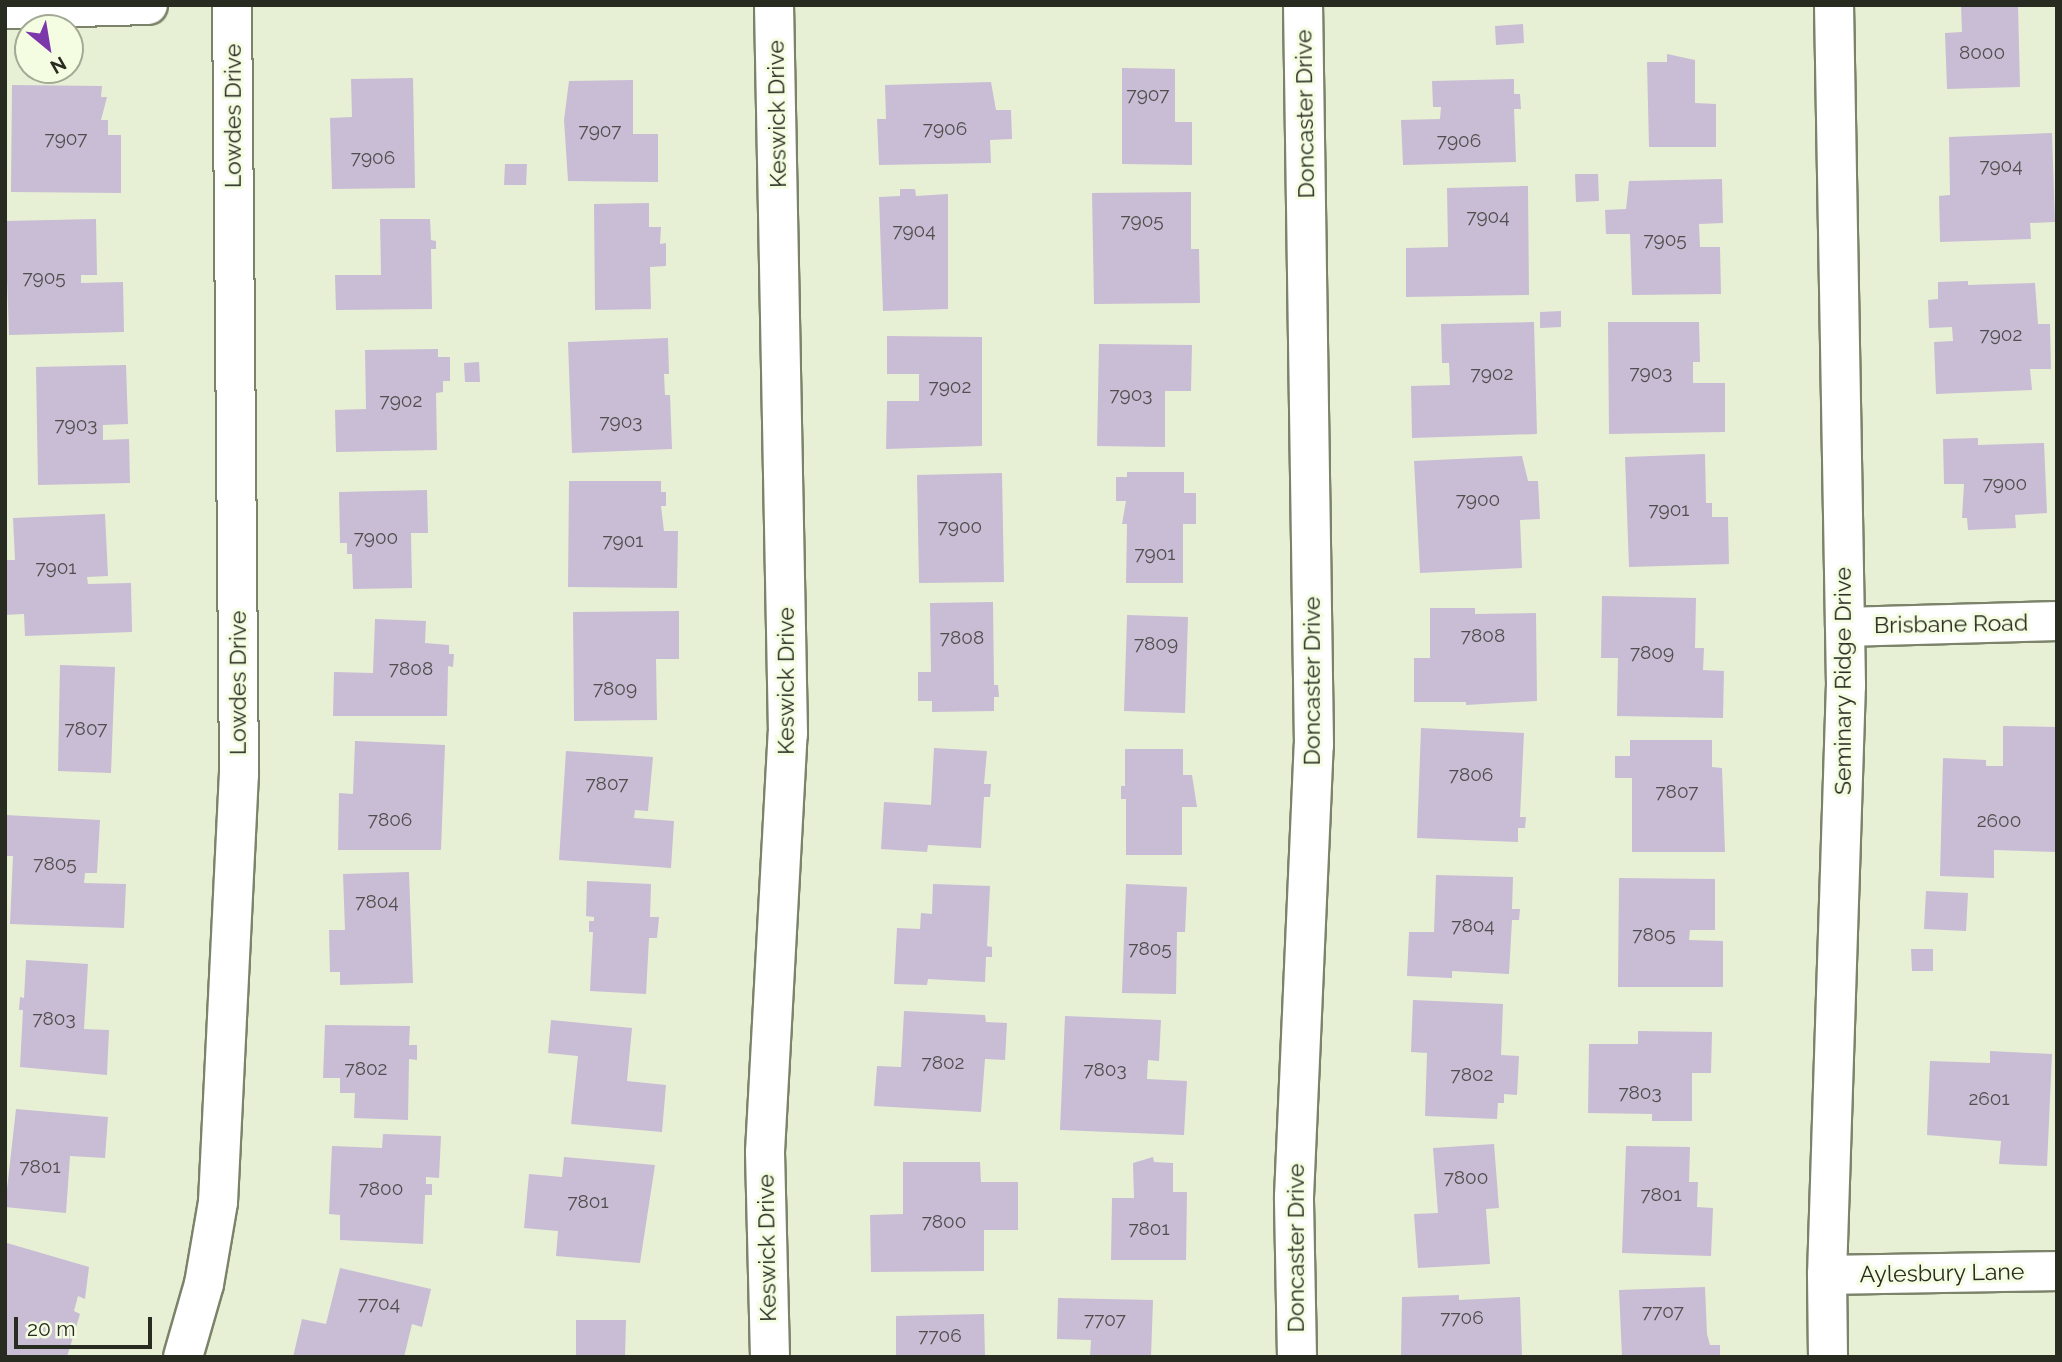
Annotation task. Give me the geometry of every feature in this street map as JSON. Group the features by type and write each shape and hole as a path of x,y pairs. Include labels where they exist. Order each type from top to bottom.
{"street":[{"path":"5,9 148,5"},
{"name":"Lowdes Drive","path":"183,1357 204,1284 218,1202 239,775 232,5"},
{"name":"Keswick Drive","path":"770,1357 765,1152 788,734 774,5"},
{"name":"Doncaster Drive","path":"1297,1357 1294,1197 1314,745 1303,5"},
{"name":"Seminary Ridge Drive","path":"1828,1357 1827,1275 1845,627 1834,5"},
{"name":"Brisbane Road","path":"1845,627 2057,621"},
{"name":"Aylesbury Lane","path":"1827,1275 2057,1271"}],"building":[{"path":"1961,5 2018,5 2020,87 1947,89 1945,33 1962,32"},
{"path":"1523,24 1524,43 1496,45 1495,26"},
{"path":"1667,54 1695,60 1695,103 1716,104 1716,147 1649,147 1647,62 1667,62"},
{"path":"1122,68 1175,69 1175,122 1192,122 1192,165 1122,164"},
{"path":"413,78 415,188 332,189 330,118 352,117 351,79"},
{"path":"1514,79 1514,94 1520,94 1521,109 1514,109 1516,162 1403,165 1401,120 1440,119 1441,107 1433,107 1432,81"},
{"path":"633,80 633,134 658,134 658,182 568,181 564,120 569,81"},
{"path":"991,82 996,110 1011,110 1012,139 990,140 991,163 879,165 877,119 886,119 885,85"},
{"path":"12,85 102,86 101,97 107,97 101,120 108,120 108,135 121,135 121,193 11,192"},
{"path":"2052,133 2055,222 2030,223 2031,239 1940,242 1939,196 1950,195 1949,137"},
{"path":"505,164 527,164 526,185 504,185"},
{"path":"1575,174 1598,174 1599,201 1576,202"},
{"path":"1722,179 1723,223 1699,224 1700,247 1720,247 1721,294 1632,295 1630,234 1606,234 1605,210 1626,209 1629,181"},
{"path":"1528,186 1529,295 1406,297 1406,248 1448,247 1447,188"},
{"path":"900,189 915,189 916,196 948,194 948,309 883,311 879,197 900,196"},
{"path":"1191,192 1191,249 1199,249 1200,303 1094,304 1092,193"},
{"path":"649,203 649,227 661,227 660,244 666,243 666,266 650,267 651,309 595,310 594,204"},
{"path":"96,219 97,275 81,275 81,283 123,282 124,332 9,335 5,221"},
{"path":"380,219 430,219 431,240 436,241 436,249 431,249 432,309 336,310 335,275 381,275"},
{"path":"1968,281 1968,285 2035,283 2038,324 2050,324 2051,369 2030,369 2032,390 1936,394 1934,342 1953,341 1952,327 1929,328 1928,300 1938,299 1938,282"},
{"path":"1561,311 1561,327 1540,328 1540,312"},
{"path":"1534,322 1537,434 1412,438 1411,386 1450,385 1449,363 1442,363 1441,324"},
{"path":"1608,322 1699,322 1700,362 1693,362 1693,383 1725,383 1725,432 1609,434"},
{"path":"887,336 982,337 982,446 886,449 887,401 919,401 919,374 887,374"},
{"path":"668,338 669,374 664,374 665,395 670,395 672,449 572,453 568,342"},
{"path":"1099,344 1192,345 1191,391 1165,391 1165,447 1097,446"},
{"path":"438,349 438,357 450,357 450,381 443,381 443,392 436,393 437,450 336,452 335,410 366,409 365,350"},
{"path":"479,362 480,382 465,382 464,363"},
{"path":"126,365 128,424 103,425 103,440 129,439 130,483 38,485 36,367"},
{"path":"1978,438 1978,445 2044,443 2047,513 2015,515 2016,528 1968,530 1967,518 1962,518 1964,484 1944,484 1943,439"},
{"path":"1705,454 1706,503 1712,503 1712,517 1728,517 1729,564 1629,567 1625,457"},
{"path":"1522,456 1528,481 1538,481 1540,519 1520,520 1522,568 1420,573 1414,461"},
{"path":"1127,472 1184,472 1184,493 1196,493 1196,524 1183,524 1183,583 1126,583 1127,524 1122,524 1126,501 1116,501 1116,477 1127,477"},
{"path":"1002,473 1004,582 919,583 917,475"},
{"path":"569,481 661,481 661,492 666,492 666,506 661,506 664,531 678,531 677,588 568,587"},
{"path":"427,490 428,533 411,533 412,588 353,589 352,554 347,554 347,543 340,543 339,492"},
{"path":"105,514 108,576 87,577 88,584 131,583 132,632 25,636 24,614 5,615 5,560 15,560 13,518"},
{"path":"1602,596 1696,598 1695,648 1704,648 1703,670 1724,671 1723,718 1617,716 1618,658 1601,658"},
{"path":"993,602 994,685 998,685 999,697 994,697 994,711 932,712 932,701 918,701 918,672 931,672 930,603"},
{"path":"1430,608 1475,608 1475,614 1536,613 1537,701 1466,705 1466,702 1414,702 1414,658 1430,658"},
{"path":"679,611 679,659 656,659 657,720 574,721 573,612"},
{"path":"1127,615 1188,617 1185,713 1124,711"},
{"path":"375,619 426,621 425,643 449,645 449,654 454,654 453,667 448,666 447,716 333,716 334,672 373,673"},
{"path":"60,665 115,667 111,773 58,771"},
{"path":"2003,726 2057,727 2055,852 1994,850 1994,878 1940,876 1943,758 1986,760 1986,766 2003,766"},
{"path":"1421,728 1524,733 1520,817 1526,817 1525,828 1518,828 1518,842 1417,838"},
{"path":"1630,740 1712,740 1712,767 1722,768 1725,852 1632,852 1632,778 1615,778 1615,756 1630,756"},
{"path":"355,741 445,745 441,850 338,850 339,793 353,794"},
{"path":"934,748 987,751 984,784 991,784 990,797 984,797 981,848 928,845 927,852 881,849 884,802 931,805"},
{"path":"1125,749 1183,749 1183,775 1192,775 1197,807 1182,807 1182,855 1126,855 1126,799 1121,799 1121,786 1125,786"},
{"path":"566,751 653,757 648,811 635,810 634,818 674,821 671,868 559,860"},
{"path":"5,815 100,820 97,873 85,873 84,883 126,884 124,928 10,924 13,856 5,856"},
{"path":"409,872 413,983 340,985 340,972 330,972 329,930 345,930 343,874"},
{"path":"1436,875 1513,877 1512,909 1520,909 1519,920 1512,920 1509,974 1452,971 1452,978 1407,976 1409,932 1434,932"},
{"path":"1619,878 1715,879 1715,930 1690,930 1689,940 1723,941 1723,987 1618,987"},
{"path":"587,881 651,884 650,917 659,917 657,938 649,938 646,994 590,991 593,932 589,932 589,921 594,921 594,917 586,916"},
{"path":"933,884 990,886 987,946 992,947 992,957 986,957 985,982 928,979 927,985 894,984 897,928 920,929 921,913 932,914"},
{"path":"1126,884 1187,887 1185,932 1177,932 1176,994 1122,993"},
{"path":"1926,891 1968,893 1966,931 1924,929"},
{"path":"1911,949 1933,949 1933,971 1912,971"},
{"path":"26,960 88,964 84,1029 109,1030 107,1075 20,1067 23,1010 19,1010 20,997 24,998"},
{"path":"1413,1000 1503,1004 1501,1055 1519,1056 1517,1095 1504,1094 1504,1103 1498,1103 1497,1119 1425,1116 1427,1053 1411,1052"},
{"path":"904,1011 985,1015 986,1022 1007,1023 1005,1060 985,1059 981,1112 874,1106 877,1066 901,1067"},
{"path":"1065,1016 1161,1020 1159,1061 1148,1060 1147,1079 1187,1081 1184,1135 1060,1130"},
{"path":"551,1020 632,1028 627,1081 666,1085 662,1132 571,1124 578,1056 548,1053"},
{"path":"325,1025 410,1026 409,1045 417,1045 417,1060 409,1059 408,1120 354,1118 355,1093 340,1093 340,1078 323,1078"},
{"path":"1638,1031 1712,1032 1711,1073 1692,1073 1692,1121 1652,1121 1652,1114 1588,1113 1589,1044 1638,1044"},
{"path":"1990,1051 2052,1054 2047,1166 1999,1164 2001,1141 1927,1135 1930,1061 1990,1063"},
{"path":"16,1109 108,1117 105,1158 70,1156 66,1213 5,1207"},
{"path":"383,1134 441,1136 439,1178 426,1177 426,1184 432,1184 432,1195 425,1195 423,1244 340,1240 340,1215 329,1214 332,1146 382,1148"},
{"path":"1494,1144 1499,1208 1486,1209 1490,1264 1418,1268 1414,1214 1438,1213 1433,1148"},
{"path":"1626,1146 1690,1147 1689,1182 1698,1182 1697,1207 1713,1208 1711,1256 1622,1253"},
{"path":"564,1157 655,1165 640,1263 556,1256 558,1231 524,1228 529,1174 562,1177"},
{"path":"1153,1157 1154,1162 1173,1163 1173,1192 1187,1192 1186,1260 1111,1260 1112,1198 1134,1198 1133,1163"},
{"path":"903,1162 980,1162 981,1182 1018,1182 1018,1230 984,1230 984,1271 871,1272 870,1215 903,1214"},
{"path":"7,1243 89,1267 85,1299 78,1296 74,1311 80,1314 67,1357 5,1357"},
{"path":"340,1268 431,1289 422,1327 412,1324 404,1357 293,1357 302,1319 326,1324"},
{"path":"1705,1287 1707,1334 1710,1345 1720,1345 1720,1357 1622,1357 1619,1290"},
{"path":"1459,1295 1459,1300 1520,1297 1522,1357 1401,1357 1402,1297"},
{"path":"1058,1298 1153,1300 1151,1357 1090,1357 1091,1340 1057,1339"},
{"path":"984,1314 985,1357 896,1357 896,1316"},
{"path":"576,1320 626,1320 625,1357 576,1357"}]}
